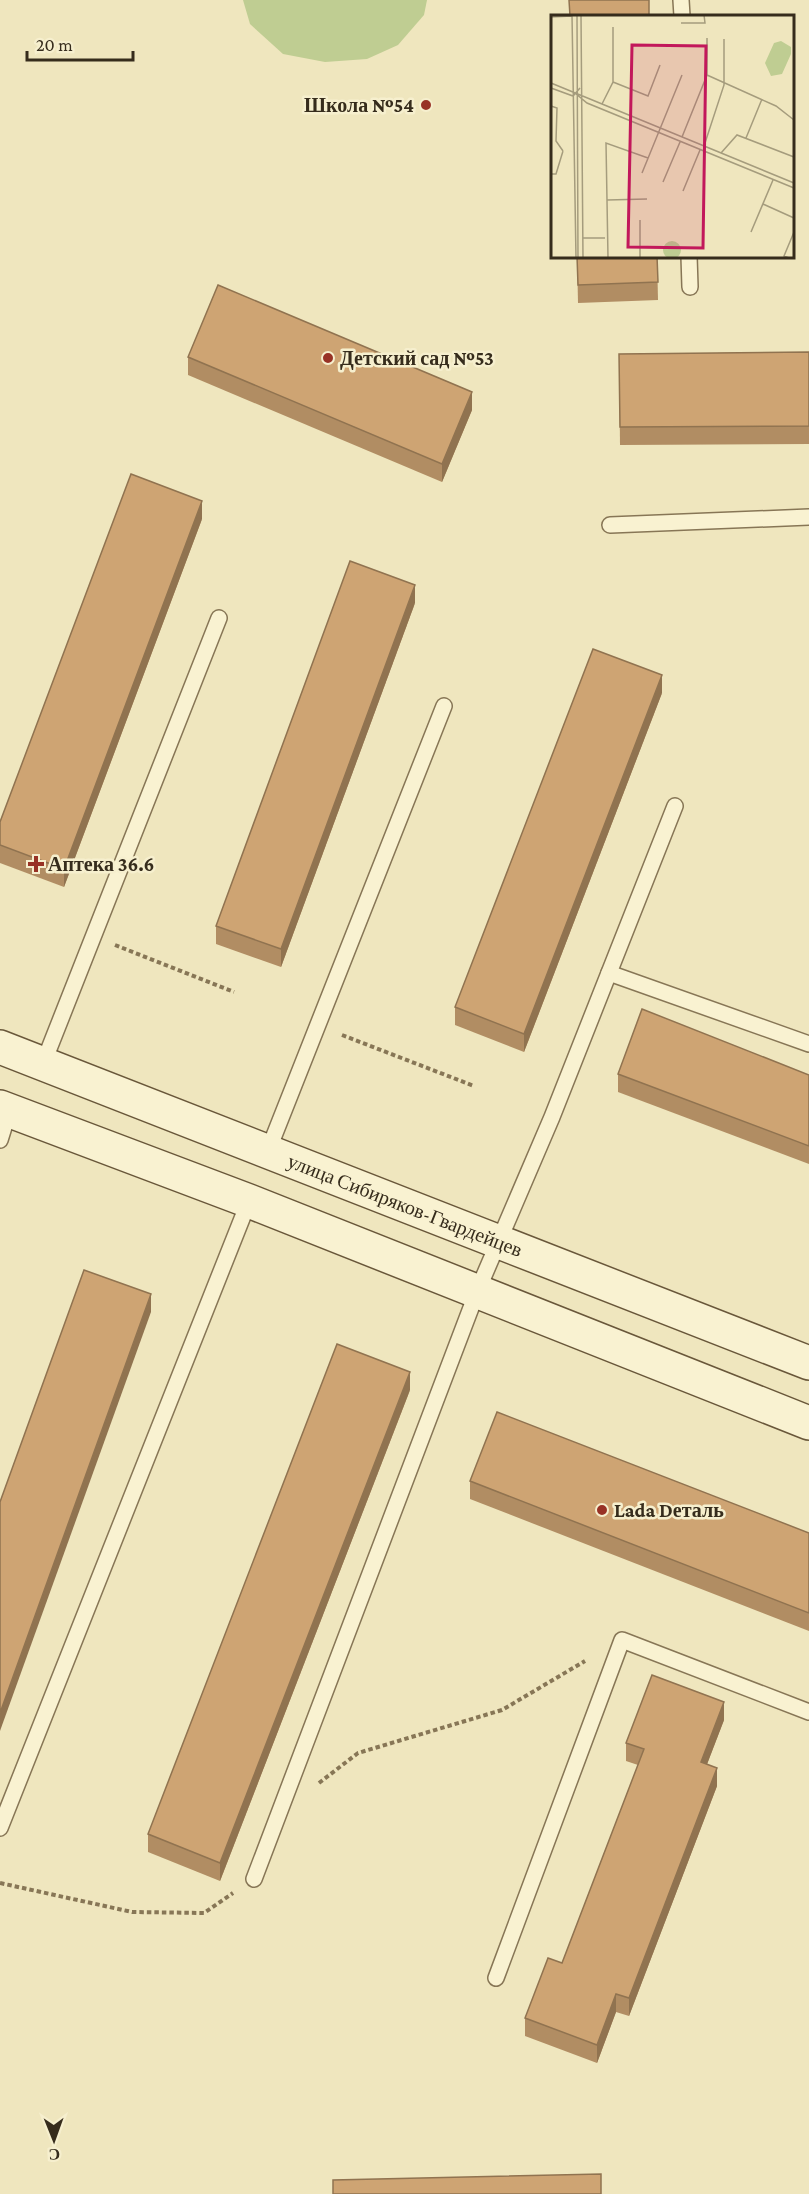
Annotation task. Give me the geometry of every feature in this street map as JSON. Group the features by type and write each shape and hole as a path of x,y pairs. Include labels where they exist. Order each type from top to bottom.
{"main road":[{"name":"улица Сибиряков-Гвардейцев","path":"0,1047 809,1363"},
{"path":"3,1119 249,1201 809,1423"}],"lane":[{"path":"681,0 682,15"},
{"path":"689,258 690,287"},
{"path":"610,525 809,517"},
{"path":"43,1064 219,618"},
{"path":"268,1151 444,706"},
{"path":"254,1880 477,1292 552,1117 675,806"},
{"path":"609,973 809,1044"},
{"path":"0,1828 249,1201"},
{"path":"496,1978 622,1640 809,1712"}],"path":[{"path":"92,936 234,992"},
{"path":"319,1026 474,1086"},
{"path":"279,1815 357,1753 502,1710 622,1640"},
{"path":"0,1883 132,1912 204,1913 254,1880"}],"green space":[{"path":"243,0 427,0 424,15 398,45 367,59 325,62 283,54 250,24"}],"building":[{"path":"569,0 649,0 649,15 570,15"},
{"path":"577,258 657,258 658,282 578,285"},
{"path":"218,285 472,392 442,464 188,357"},
{"path":"809,352 809,426 620,427 619,354"},
{"path":"131,474 202,501 64,869 0,845 0,822"},
{"path":"350,561 415,585 281,949 216,926"},
{"path":"593,649 662,675 524,1034 455,1007"},
{"path":"642,1009 809,1075 809,1146 618,1074"},
{"path":"84,1270 151,1294 0,1713 0,1502"},
{"path":"337,1344 410,1372 220,1863 148,1834"},
{"path":"497,1412 809,1533 809,1613 470,1481"},
{"path":"652,1675 724,1702 701,1762 717,1768 629,1998 616,1994 597,2045 525,2018 548,1958 562,1963 644,1749 626,1743"},
{"path":"601,2174 601,2194 333,2194 333,2180"}],"place":[{"name":"Школа №54","path":"426,105"},
{"name":"Детский сад №53","path":"328,358"},
{"name":"Аптека 36.6","path":"36,864"},
{"name":"Lada Dеталь","path":"602,1510"}]}
